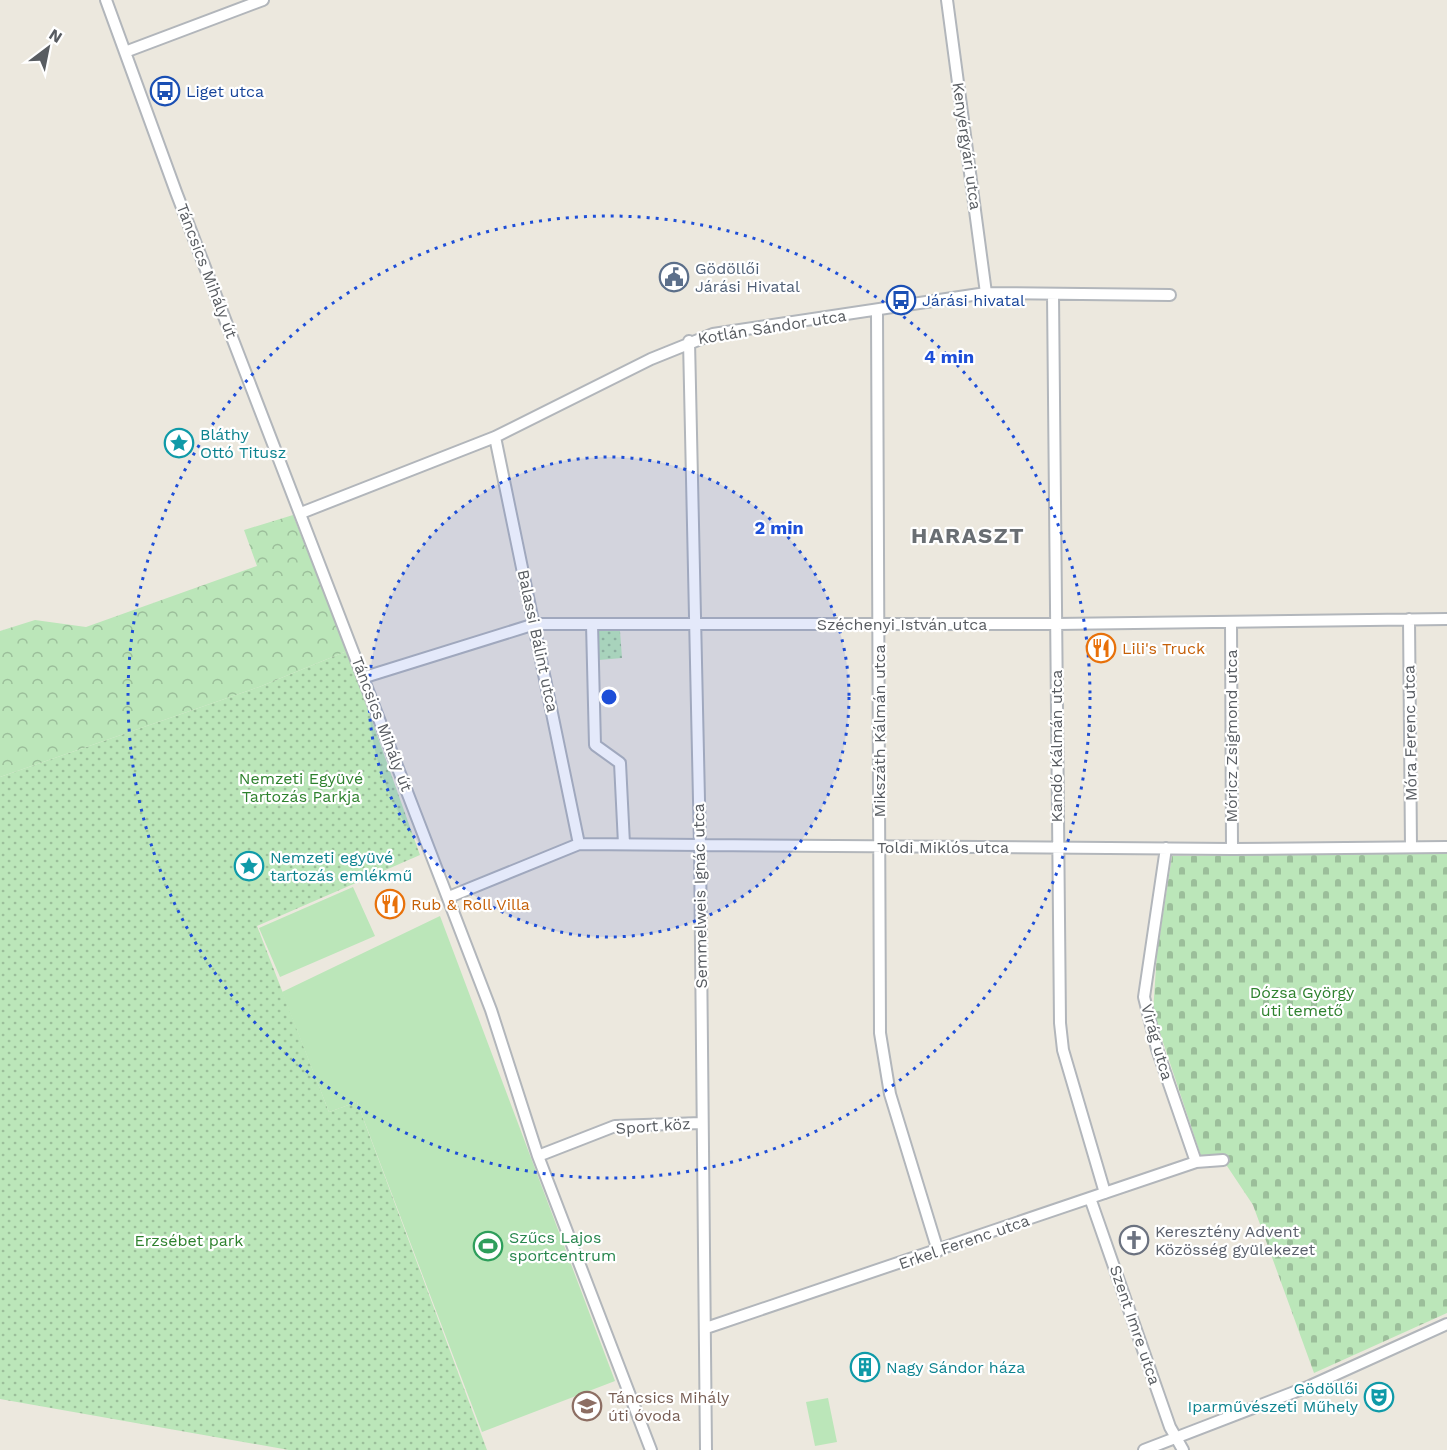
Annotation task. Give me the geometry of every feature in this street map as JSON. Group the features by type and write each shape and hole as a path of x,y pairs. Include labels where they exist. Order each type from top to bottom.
{"street":[{"name":"Táncsics Mihály út","path":"106,0 449,897 491,1010 538,1156 651,1450"},
{"path":"125,52 263,0"},
{"name":"Kenyérgyári utca","path":"947,0 986,293"},
{"name":"Kotlán Sándor utca","path":"301,513 495,437 689,341 713,334 986,293 1170,295"},
{"name":"Kandó Kálmán utca","path":"1053,294 1057,846 1061,1035 1105,1193"},
{"name":"Mikszáth Kálmán utca","path":"877,311 880,1034 890,1094 938,1251"},
{"name":"Semmelweis Ignác utca","path":"689,341 700,846 706,1450"},
{"name":"Balassi Bálint utca","path":"495,437 579,844"},
{"name":"Móra Ferenc utca","path":"1409,619 1412,847"},
{"name":"Széchenyi István utca","path":"365,677 535,624 1056,624 1447,619"},
{"name":"Móricz Zsigmond utca","path":"1231,622 1232,849"},
{"path":"592,624 595,746 620,763 624,844"},
{"name":"Toldi Miklós utca","path":"449,897 579,844 879,848 1447,847"},
{"name":"Virág utca","path":"1166,848 1144,997 1157,1049 1196,1162"},
{"name":"Sport köz","path":"538,1156 615,1126 701,1123"},
{"name":"Erkel Ferenc utca","path":"706,1328 1196,1162 1223,1160"},
{"name":"Szent Imre utca","path":"1090,1198 1176,1438 1183,1450"},
{"path":"1144,1450 1310,1386 1447,1324"}],"green space":[{"path":"293,515 347,651 259,687 0,777 0,631 35,620 86,627 257,566 244,530"},
{"path":"597,631 620,631 622,658 599,660"},
{"name":"Erzsébet park","path":"347,651 420,855 257,926 329,1112 357,1102 487,1450 289,1450 0,1399 0,777 259,687"},
{"name":"Dózsa György úti temető","path":"1447,853 1447,1313 1314,1373 1253,1205 1221,1157 1201,1156 1153,1012 1157,953 1172,856"},
{"path":"353,887 375,936 280,977 259,928"},
{"name":"Szűcs Lajos sportcentrum","path":"440,916 615,1381 482,1432 357,1102 329,1112 282,992"},
{"path":"828,1398 837,1442 815,1446 806,1402"}],"place":[{"name":"Liget utca","path":"165,91"},
{"name":"Gödöllői Járási Hivatal","path":"674,277"},
{"name":"Járási hivatal","path":"901,300"},
{"name":"Bláthy Ottó Titusz","path":"179,443"},
{"name":"Lili's Truck","path":"1101,648"},
{"name":"Nemzeti együvé tartozás emlékmű","path":"249,866"},
{"name":"Rub & Roll Villa","path":"390,904"},
{"name":"Keresztény Advent Közösség gyülekezet","path":"1134,1240"},
{"name":"Szűcs Lajos sportcentrum","path":"488,1246"},
{"name":"Nagy Sándor háza","path":"865,1367"},
{"name":"Gödöllői Iparművészeti Műhely","path":"1379,1397"},
{"name":"Táncsics Mihály úti óvoda","path":"587,1406"}],"district":[{"name":"HARASZT","path":"968,535"}],"park label":[{"name":"Nemzeti Együvé Tartozás Parkja","path":"301,787"}]}
